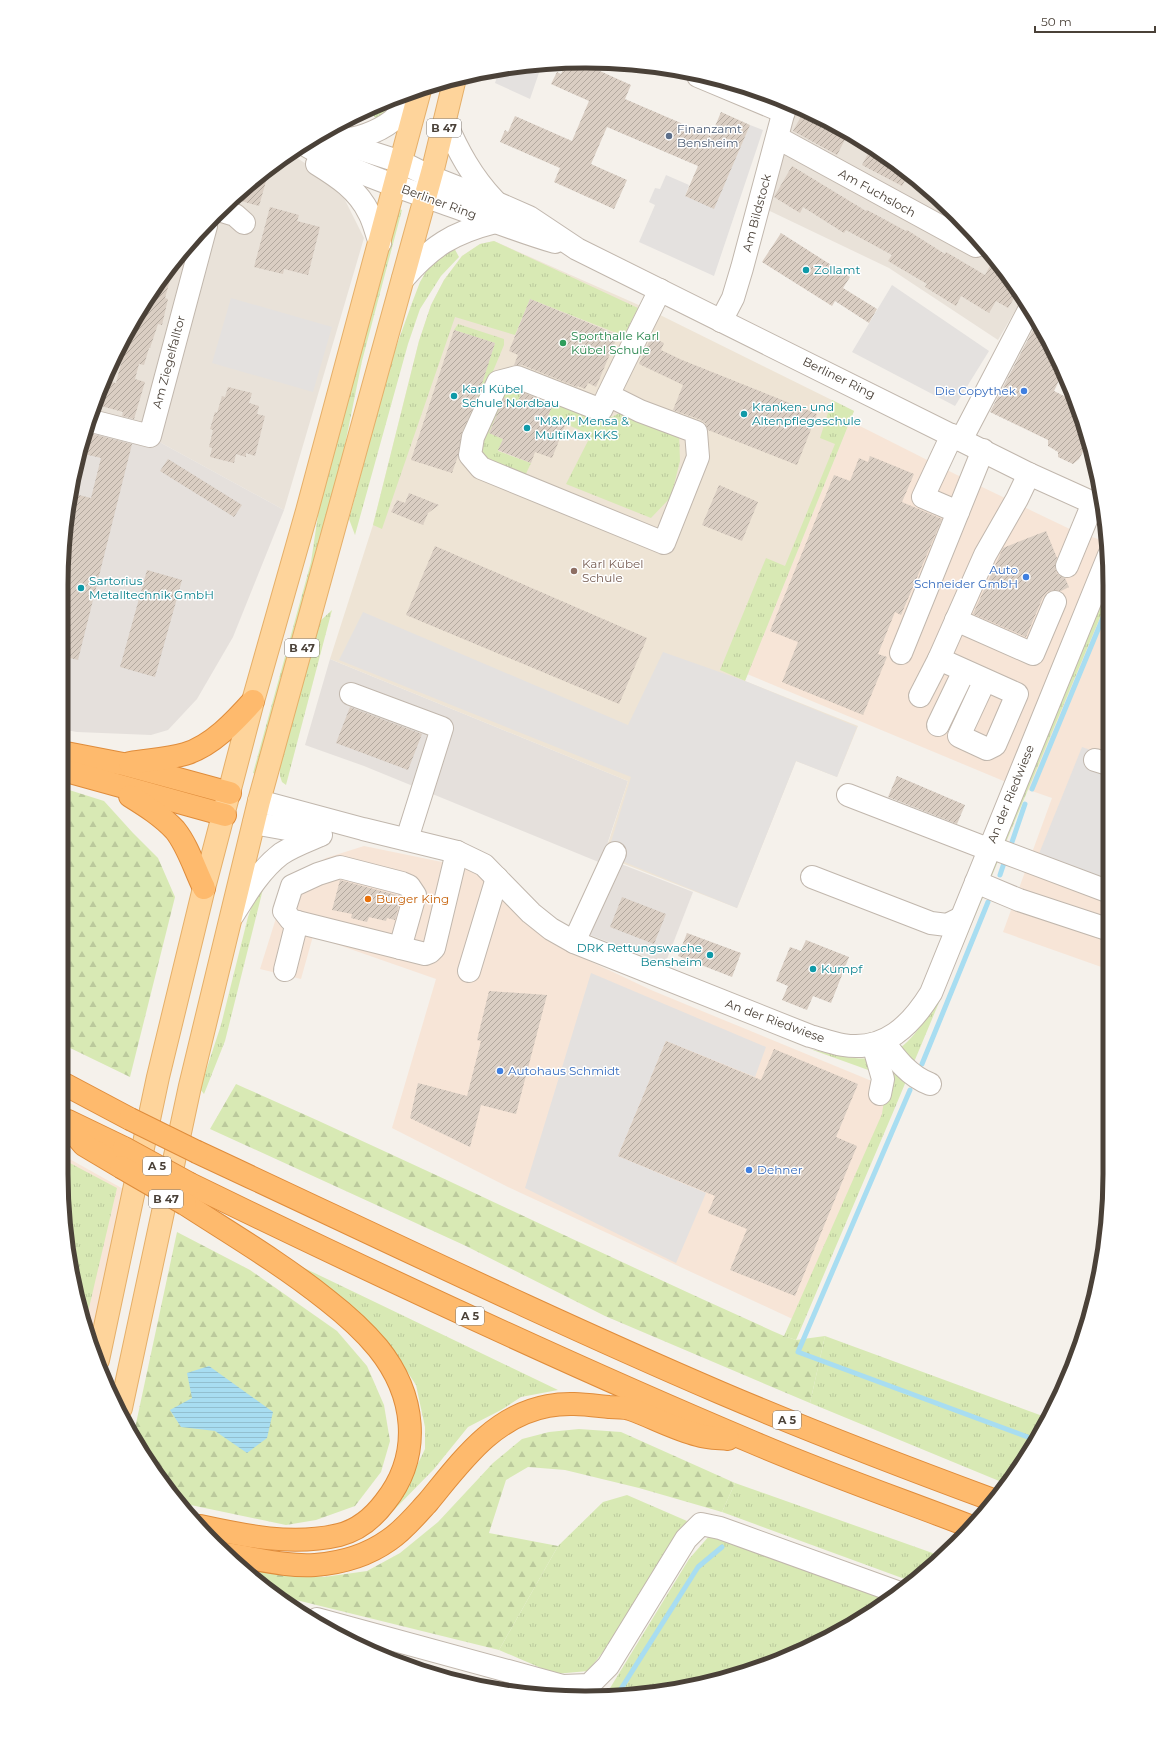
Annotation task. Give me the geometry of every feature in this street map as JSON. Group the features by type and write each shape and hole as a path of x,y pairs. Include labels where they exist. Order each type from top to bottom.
{"highway":[{"path":"123,764 186,754 201,747 237,718 253,701"},
{"path":"68,754 123,764 230,793"},
{"path":"68,773 225,815"},
{"path":"112,785 145,806 175,831 186,849 204,888"},
{"name":"A 5","path":"68,1086 197,1152 571,1326 714,1390 888,1461 988,1498"},
{"path":"68,1121 122,1158 188,1194 299,1277 345,1314 378,1348 397,1376 409,1409 411,1435 407,1463 394,1491 367,1522 354,1530 339,1535 285,1540 259,1538 209,1528"},
{"path":"68,1126 84,1146 122,1158"},
{"name":"A 5","path":"188,1194 336,1255 596,1374 753,1443 965,1525"},
{"path":"237,1556 292,1564 314,1565 335,1562 369,1552 389,1540 416,1516 474,1446 491,1432 506,1422 528,1412 547,1406 579,1404 628,1409 698,1436 753,1443"}],"main road":[{"name":"B 47","path":"122,1404 190,1086 259,801 428,187 453,86"},
{"name":"B 47","path":"100,1352 158,1076 204,888 225,815 253,701 380,243 419,95"},
{"path":"230,793 259,801"},
{"path":"225,815 254,823"}],"street":[{"path":"743,93 785,108"},
{"path":"327,137 344,140 376,130 392,121 411,98"},
{"name":"Am Bildstock","path":"721,321 733,298 785,108"},
{"path":"403,279 418,261 436,246 496,212 456,146 445,121"},
{"name":"Berliner Ring","path":"326,137 401,162 428,187"},
{"name":"Am Fuchsloch","path":"778,138 976,246"},
{"name":"Berliner Ring","path":"310,148 325,157 395,186 428,187 496,212 529,217 578,249 1029,474 1097,505"},
{"path":"300,154 336,175 350,187 369,213 380,243"},
{"path":"227,213 235,215 244,223"},
{"name":"Am Ziegelfalltor","path":"94,422 150,436 203,237"},
{"path":"608,395 640,411 696,432 698,457 664,543 481,468 470,455 473,437 498,382 517,377 601,410 608,395 660,290"},
{"path":"958,512 923,497 1026,315"},
{"path":"901,654 983,450"},
{"path":"920,696 939,659 985,555 1017,499 1029,474"},
{"path":"1067,566 1097,506"},
{"name":"An der Riedwiese","path":"259,801 362,829 457,852 484,865 531,913 551,929 574,942 810,1036 844,1045 859,1046 878,1042 901,1031 918,1013 931,993 1103,571"},
{"path":"956,620 1033,654 1055,602"},
{"path":"939,659 985,680"},
{"path":"938,725 964,671"},
{"path":"351,694 442,728 407,839"},
{"path":"848,795 980,846 990,847 1103,889"},
{"name":"An der Riedwiese","path":"254,823 320,836"},
{"name":"An der Riedwiese","path":"230,920 252,886 277,858 299,844 320,836 362,829"},
{"path":"400,948 415,895 409,886 402,882 340,867 318,874 292,886 284,911 291,920 400,948 426,954 434,948 457,852"},
{"path":"574,942 615,853"},
{"path":"469,971 497,878"},
{"path":"812,878 931,923 947,925 961,918"},
{"path":"976,882 1019,900 1103,928"},
{"path":"286,970 297,922"},
{"path":"878,1042 904,1068 920,1080 930,1084"},
{"path":"878,1042 884,1079 880,1094"},
{"path":"326,1622 563,1686 589,1685 608,1666 686,1539 701,1524 720,1528 892,1590"}],"shaded area":[{"path":"540,70 530,99 495,83 497,76"},
{"path":"783,107 844,137 873,155 927,196 975,244 996,270 1019,303 998,340 889,268 755,204"},
{"path":"750,125 763,130 714,276 639,242 655,205 649,202 655,188 660,189 666,175 689,185 685,196 714,208"},
{"path":"295,157 323,175 343,196 364,238 284,510 154,439 95,419 107,387 121,357 155,298 196,244 244,196"},
{"name":"Karl Kübel Schule","path":"494,241 650,310 854,411 745,681 858,726 837,777 796,761 737,908 604,856 628,781 330,659 373,525 419,341 431,305 444,280 462,256 480,244"},
{"path":"892,285 989,351 955,406 852,352"},
{"path":"231,298 332,327 313,392 212,363"},
{"path":"850,421 955,474 1074,531 1101,540 1103,586 1103,968 1003,932 1052,798 1006,782 747,674"},
{"path":"93,425 154,439 284,510 233,637 197,699 168,730 151,735 68,730 69,552 72,518 78,485"},
{"path":"363,612 628,725 663,652 745,681 857,727 837,777 796,761 737,908 607,855 631,777 339,660"},
{"path":"330,659 628,781 601,863 364,766 305,745"},
{"path":"1082,747 1103,754 1103,895 1032,871"},
{"path":"364,846 442,862 480,873 579,956 651,990 896,1091 799,1322 508,1187 392,1128 436,979 313,936 301,979 260,969 288,880 326,858"},
{"path":"616,862 693,892 665,964 590,935"},
{"path":"591,973 766,1047 755,1077 666,1041 618,1156 706,1193 676,1263 525,1188"},
{"path":"68,1158 125,1190 94,1337 78,1274 72,1241 69,1207"}],"green space":[{"path":"389,106 377,120 373,115 375,113"},
{"path":"399,209 402,210 362,361 339,474 256,774 253,773 311,562 321,495"},
{"path":"494,241 638,308 624,336 530,299 515,335 455,317 382,529 373,525 419,341 431,305 444,280 462,256 480,244"},
{"path":"452,244 459,257 441,276 420,309 408,344 355,535 349,519 391,361 420,282 428,268"},
{"path":"458,324 504,339 504,345 460,450 495,343 454,330"},
{"path":"502,386 524,387 517,404 504,398 489,433 503,439 498,451 531,463 524,478 483,461 476,452"},
{"path":"555,400 612,417 634,405 679,432 680,461 671,497 651,518 566,484 591,435 548,416"},
{"path":"832,400 854,411 745,681 720,670 766,558 785,566 835,444 820,438"},
{"path":"1103,590 1103,610 796,1340 784,1336 882,1114 885,1093 871,1071 810,1049 845,1057 875,1058 888,1055 901,1047 913,1036 925,1019"},
{"path":"332,610 286,785 282,782 280,776 280,761 319,622"},
{"path":"68,790 104,801 158,858 175,897 130,1077 68,1047"},
{"path":"265,881 225,1041 204,1094 200,1089 221,1025 248,917 255,897"},
{"path":"236,1084 784,1336 796,1340 825,1336 810,1403 605,1316 466,1246 210,1129"},
{"path":"68,1162 117,1188 88,1313 72,1241 69,1207"},
{"path":"177,1232 250,1270 337,1331 367,1366 384,1405 390,1441 381,1472 355,1506 316,1520 286,1525 187,1504 155,1461 135,1428"},
{"path":"300,1266 558,1390 521,1397 501,1410 468,1427 434,1469 389,1515 411,1478 425,1449 425,1427 416,1385 393,1350"},
{"path":"825,1336 1043,1416 1016,1461 1001,1482 810,1403"},
{"path":"579,1429 621,1432 735,1483 722,1512 639,1488 565,1470 528,1467 506,1480 489,1533 558,1546 499,1650 290,1599 253,1570 324,1577 367,1571 400,1553 438,1522 493,1463 522,1439 549,1432"},
{"path":"735,1483 936,1554 906,1580 722,1512"},
{"path":"627,1495 687,1521 631,1616 588,1671 555,1674 499,1650 558,1546 603,1502"},
{"path":"710,1535 883,1597 844,1622 814,1638 784,1652 752,1664 686,1681 653,1687 609,1690 689,1559"}],"water":[{"path":"209,1366 273,1412 267,1438 247,1453 215,1431 181,1427 170,1410 192,1398 187,1373"}],"building":[{"name":"Finanzamt Bensheim","path":"594,68 631,85 625,99 711,136 721,112 750,125 714,209 685,196 698,166 607,127 591,164 627,180 614,209 554,182 560,168 500,142 505,130 508,132 515,116 572,141 589,101 551,84 557,72 561,74 563,69"},
{"path":"802,115 846,138 837,155 793,131"},
{"path":"869,152 906,179 902,186 862,165"},
{"path":"792,166 866,211 867,210 906,231 907,230 945,254 946,252 985,275 991,264 1015,297 1008,308 996,301 989,313 961,296 956,306 925,287 927,284 888,261 892,255 846,230 844,233 803,207 800,213 774,197"},
{"path":"267,177 259,206 239,201"},
{"path":"270,207 299,215 297,221 320,227 308,275 284,269 283,274 254,267"},
{"name":"Zollamt","path":"781,233 850,277 843,288 877,309 869,323 835,301 832,306 762,262"},
{"path":"171,275 165,298 168,299 162,325 158,324 144,365 139,364 135,379 145,382 134,419 122,416 123,412 100,406 110,381 116,383 122,360 120,359 137,327"},
{"name":"Sporthalle Karl Kübel Schule","path":"530,299 618,335 596,387 588,383 585,389 578,386 577,387 522,365 514,365 518,355 509,351"},
{"name":"Die Copythek","path":"1034,327 1060,378 1054,391 1068,398 1076,419 1084,449 1079,459 1073,464 1058,457 1058,452 1048,446 1048,440 990,412"},
{"name":"Karl Kübel Schule Nordbau","path":"454,330 495,343 477,399 462,432 458,456 452,473 411,460"},
{"name":"Kranken- und Altenpflegeschule","path":"651,337 664,343 661,350 682,360 817,414 797,465 708,430 706,424 701,420 673,410 683,385 639,364"},
{"path":"228,387 252,393 249,403 259,406 257,414 265,416 255,456 246,453 246,457 236,454 234,463 210,457 212,448 209,447 213,430 210,429 215,412 217,413 222,396 225,397"},
{"name":"\"M&M\" Mensa & MultiMax KKS","path":"522,392 553,405 548,416 566,423 552,458 535,452 531,463 498,450 503,439 489,433 504,398 517,404"},
{"name":"Sartorius Metalltechnik GmbH","path":"91,434 132,444 78,660 68,658 68,586 72,518 76,494 91,498 101,458 85,454"},
{"path":"870,456 914,474 902,502 942,519 901,615 895,612 878,654 887,657 863,715 782,682 798,642 770,631 834,475 850,481 859,458 868,462"},
{"path":"168,459 242,505 234,517 160,471"},
{"path":"719,485 758,502 742,541 702,525"},
{"path":"409,493 439,505 428,513 423,525 391,512 397,500 405,503"},
{"name":"Auto Schneider GmbH","path":"1046,531 1057,558 1055,568 1057,574 1065,578 1069,587 1061,591 1054,590 1047,592 1043,597 1026,637 973,614 1003,548"},
{"name":"Karl Kübel Schule","path":"435,546 647,638 619,704 406,615"},
{"path":"147,570 182,580 155,677 120,667"},
{"path":"350,707 422,734 408,770 336,743"},
{"path":"897,776 965,805 957,824 888,797"},
{"name":"Burger King","path":"340,880 400,896 399,898 401,898 395,920 387,918 386,921 369,917 367,922 351,918 352,914 332,910"},
{"path":"622,897 666,914 654,944 610,927"},
{"name":"DRK Rettungswache Bensheim","path":"687,933 741,953 732,977 678,956"},
{"name":"Kumpf","path":"806,940 849,957 831,1003 813,996 807,1010 782,1000 788,986 776,981 790,947 801,951"},
{"name":"Autohaus Schmidt","path":"489,991 547,995 516,1114 481,1105 470,1147 410,1118 418,1083 467,1096 481,1041 477,1040"},
{"name":"Dehner","path":"666,1041 761,1080 774,1049 858,1084 836,1137 857,1146 795,1296 730,1270 747,1229 708,1213 715,1196 618,1156"}],"waterway":[{"path":"1032,789 1103,617"},
{"path":"1012,842 1025,804"},
{"path":"1000,875 1004,863"},
{"path":"922,1064 988,902"},
{"path":"910,1090 798,1352 1030,1438"},
{"path":"620,1690 698,1567 722,1547"}],"place":[{"name":"Finanzamt Bensheim","path":"669,136"},
{"name":"Zollamt","path":"806,270"},
{"name":"Sporthalle Karl Kübel Schule","path":"563,343"},
{"name":"Die Copythek","path":"1024,391"},
{"name":"Karl Kübel Schule Nordbau","path":"454,396"},
{"name":"Kranken- und Altenpflegeschule","path":"744,414"},
{"name":"\"M&M\" Mensa & MultiMax KKS","path":"527,428"},
{"name":"Karl Kübel Schule","path":"574,571"},
{"name":"Auto Schneider GmbH","path":"1026,577"},
{"name":"Sartorius Metalltechnik GmbH","path":"81,588"},
{"name":"Burger King","path":"368,899"},
{"name":"DRK Rettungswache Bensheim","path":"710,955"},
{"name":"Kumpf","path":"813,969"},
{"name":"Autohaus Schmidt","path":"500,1071"},
{"name":"Dehner","path":"749,1170"}]}
